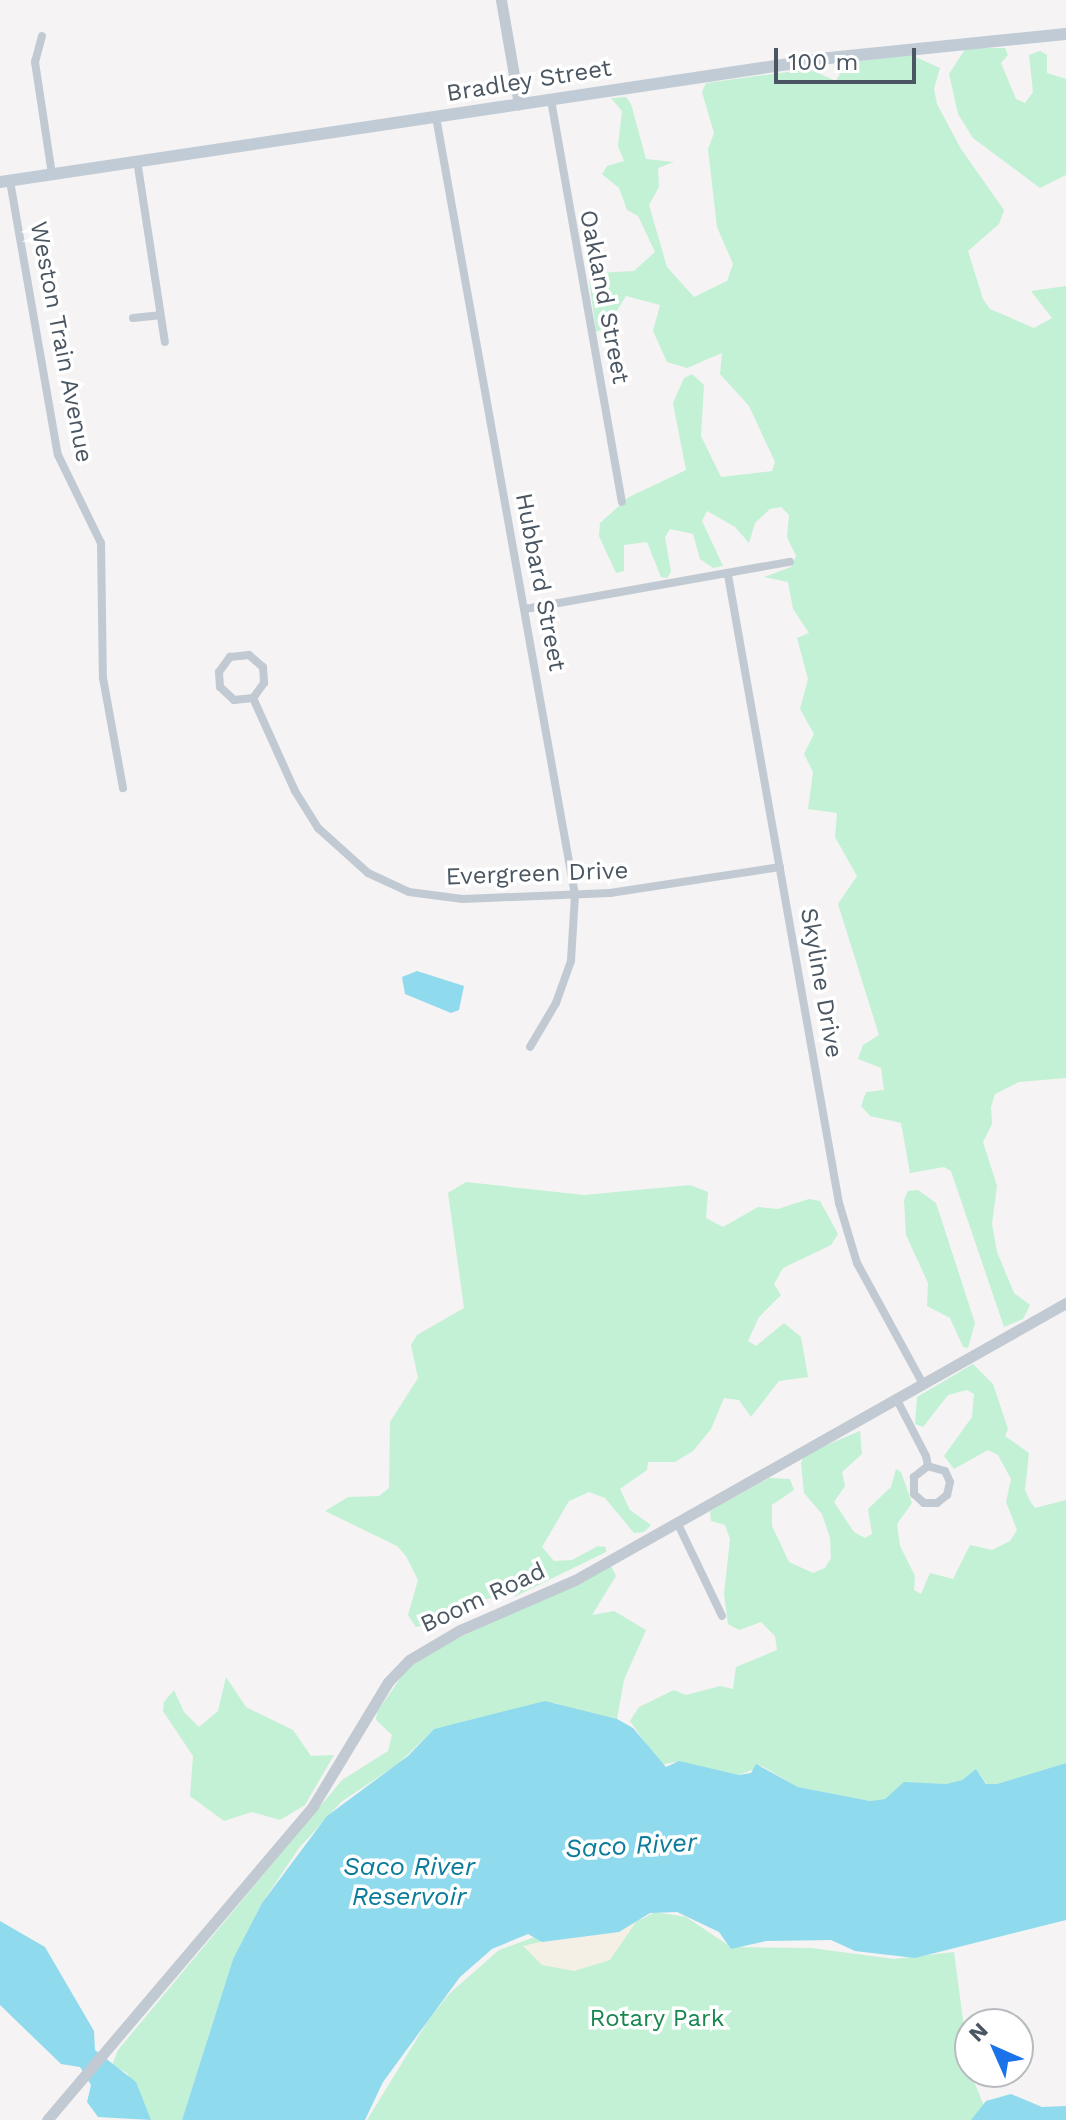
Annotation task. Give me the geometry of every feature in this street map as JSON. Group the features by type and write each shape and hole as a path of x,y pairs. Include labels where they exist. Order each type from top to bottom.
{"main road":[{"name":"Bradley Street","path":"5,182 933,44 1066,34"}],"street":[{"path":"501,0 519,104"},
{"path":"42,36 35,62 52,174"},
{"name":"Oakland Street","path":"551,100 622,502"},
{"name":"Hubbard Street","path":"436,117 575,895 571,961 556,1003 530,1047"},
{"path":"137,160 165,342"},
{"name":"Weston Train Avenue","path":"5,182 58,455 101,543 103,678 123,788"},
{"path":"133,318 160,315"},
{"path":"525,609 790,562"},
{"name":"Skyline Drive","path":"728,575 846,1233 871,1292 922,1382"},
{"path":"249,655 263,667 263,686 253,698 234,700 220,687 220,668 230,657 249,655"},
{"name":"Evergreen Drive","path":"253,698 309,817 368,873 424,896 575,895 643,890 780,867"},
{"name":"Boom Road","path":"47,2120 313,1806 403,1665 442,1639 575,1580 1066,1303"},
{"path":"896,1398 928,1466 945,1471 950,1482 947,1495 937,1503 924,1503 912,1489 914,1477 928,1466"},
{"path":"677,1522 722,1616"}],"green space":[{"path":"966,48 1005,48 1008,55 1001,63 1016,99 1025,103 1033,92 1029,55 1040,51 1047,55 1047,73 1066,79 1066,175 1040,188 973,138 958,114 949,74"},
{"path":"911,55 940,68 934,89 937,104 961,149 1004,210 999,224 968,251 983,299 990,309 1034,328 1052,318 1031,291 1066,286 1066,1078 1019,1082 995,1094 991,1107 992,1124 983,1142 997,1186 992,1224 997,1252 1014,1293 1030,1305 1023,1319 1004,1327 951,1171 944,1167 910,1173 901,1123 870,1116 861,1106 866,1092 884,1090 881,1068 858,1059 863,1045 879,1035 838,904 857,876 835,837 837,813 808,809 813,772 804,754 814,734 800,709 808,679 797,638 809,633 793,609 788,582 764,577 791,567 796,556 787,537 789,515 781,507 770,509 755,523 749,543 735,527 707,511 702,521 723,566 713,568 700,559 693,534 670,529 665,537 671,572 667,578 661,577 647,542 624,545 624,571 616,573 599,536 600,523 629,497 686,470 673,403 684,378 692,374 704,385 701,436 721,477 772,471 775,462 749,406 720,374 722,353 687,368 667,362 653,331 660,305 626,296 614,315 615,323 596,332 589,279 597,273 634,271 655,252 638,216 627,210 619,188 602,174 607,166 624,161 618,146 622,111 611,98 626,97 631,104 646,159 674,162 658,168 659,187 649,205 667,267 694,297 727,281 733,264 717,227 708,149 714,133 702,92 706,83 809,69 836,81 846,62"},
{"path":"466,1182 584,1195 690,1185 708,1192 706,1218 723,1227 758,1207 778,1209 809,1199 820,1201 838,1234 831,1245 783,1268 774,1284 781,1295 759,1317 748,1341 756,1346 784,1323 801,1337 808,1377 779,1381 751,1417 739,1400 724,1398 711,1429 693,1451 675,1462 648,1462 647,1470 620,1489 630,1510 651,1525 644,1532 634,1533 605,1498 589,1492 569,1501 542,1547 554,1561 572,1560 598,1546 606,1547 606,1552 516,1596 485,1599 449,1619 416,1627 408,1615 418,1580 406,1556 397,1546 325,1511 348,1497 379,1496 389,1488 390,1422 418,1378 411,1345 417,1335 464,1308 448,1193"},
{"path":"918,1190 936,1203 975,1323 968,1348 963,1347 950,1318 927,1306 928,1283 906,1235 904,1200 908,1191"},
{"path":"973,1364 993,1384 1008,1429 1005,1436 1029,1453 1025,1490 1030,1501 1035,1508 1066,1500 1066,1763 997,1784 987,1784 976,1769 962,1780 946,1784 904,1783 885,1799 870,1801 798,1787 762,1766 739,1775 674,1762 661,1765 630,1721 639,1707 674,1690 686,1695 720,1686 733,1689 736,1667 777,1650 775,1636 761,1622 739,1630 728,1624 724,1594 730,1539 725,1525 711,1521 710,1511 769,1478 790,1479 794,1490 772,1505 772,1526 789,1562 813,1573 825,1568 831,1558 830,1538 822,1514 804,1493 801,1463 805,1454 860,1431 862,1454 842,1472 845,1486 834,1502 854,1532 865,1538 872,1534 868,1509 891,1487 896,1469 901,1472 912,1503 897,1524 900,1546 915,1576 914,1590 921,1594 930,1573 953,1579 970,1545 992,1550 1010,1541 1017,1530 1006,1502 1011,1479 998,1455 988,1450 954,1469 944,1456 972,1417 974,1394 967,1390 948,1395 923,1427 915,1424 917,1397"},
{"path":"611,1566 616,1576 592,1615 614,1611 646,1630 624,1680 617,1719 572,1712 556,1703 434,1729 398,1764 341,1802 299,1848 262,1903 233,1959 182,2120 151,2120 127,2073 112,2065 118,2050 342,1780 388,1751 392,1735 376,1720 377,1712 406,1670 441,1646"},
{"path":"226,1677 246,1707 293,1730 311,1756 334,1755 305,1805 280,1820 252,1812 224,1821 190,1796 193,1756 163,1711 164,1702 174,1690 184,1712 199,1727 218,1711"},
{"name":"Rotary Park","path":"655,1912 686,1917 731,1947 811,1948 894,1959 954,1952 961,2008 954,2008 954,2088 977,2088 990,2120 367,2120 429,2019 450,1993 499,1950 551,1931 642,1919"}],"sand":[{"path":"638,1919 610,1960 574,1971 542,1965 523,1946"}],"water":[{"path":"417,971 464,986 459,1010 451,1013 405,994 402,977"},
{"name":"Saco River Reservoir","path":"545,1701 617,1719 633,1728 666,1767 679,1761 739,1775 751,1773 756,1764 798,1787 870,1801 885,1799 904,1782 946,1784 962,1780 976,1769 986,1784 997,1784 1066,1763 1066,1920 915,1958 855,1951 831,1940 766,1941 731,1949 719,1932 677,1912 650,1913 619,1932 542,1942 528,1934 492,1949 460,1977 383,2082 365,2120 182,2120 233,1959 262,1903 327,1816 408,1756 434,1729"},
{"path":"0,1921 45,1947 94,2031 95,2050 136,2082 151,2120 98,2117 87,2102 91,2085 80,2067 61,2064 0,2005"},
{"path":"1011,2094 1042,2107 1066,2106 1066,2120 971,2120 986,2101"}],"water label":[{"name":"Saco River","path":"631,1846"}]}
